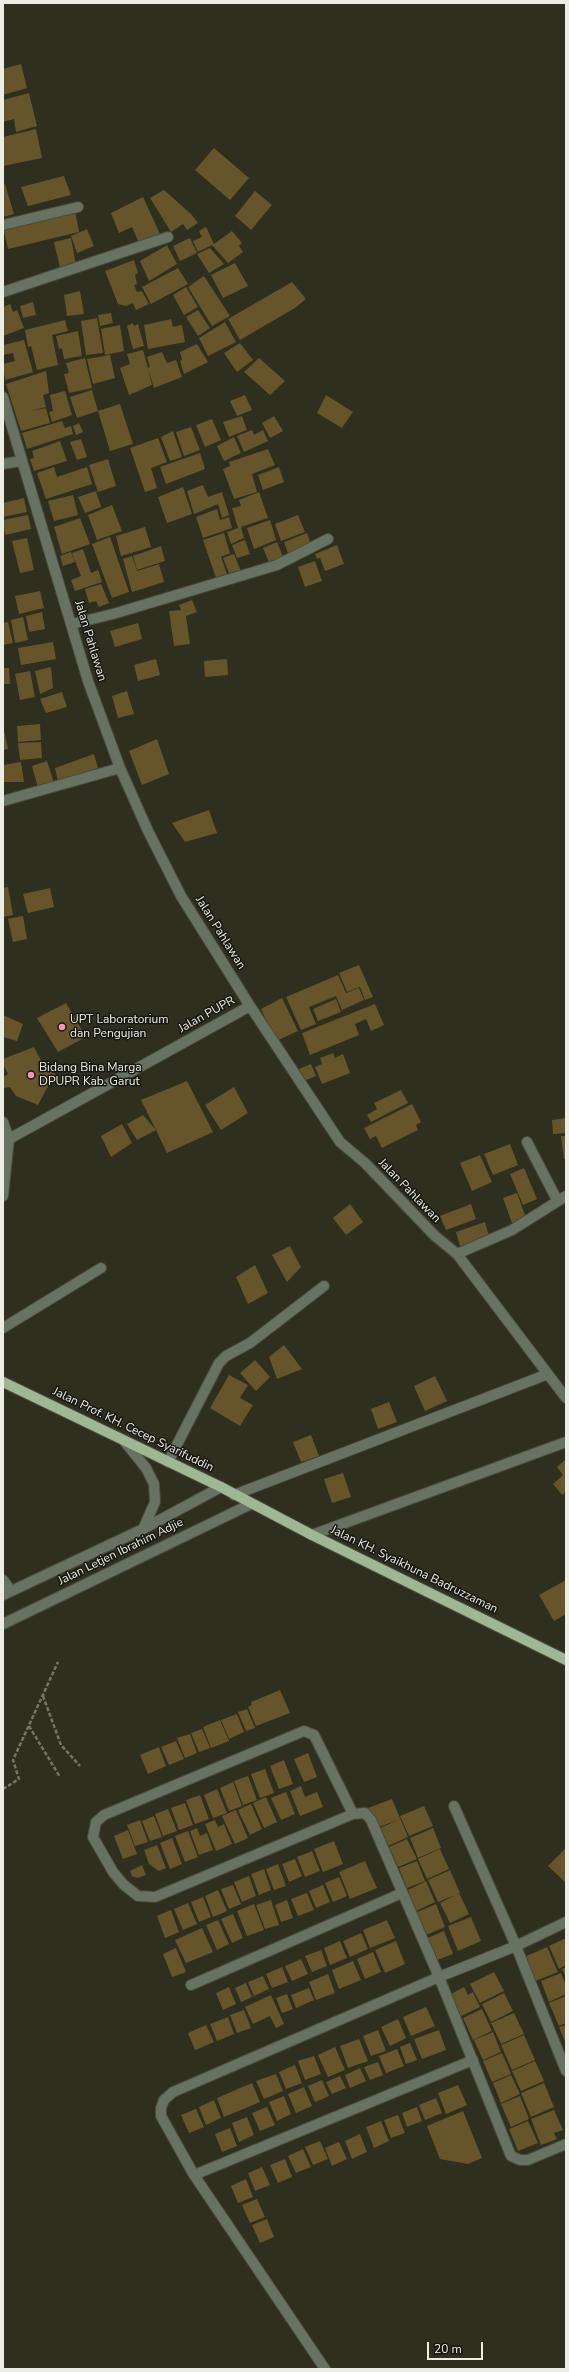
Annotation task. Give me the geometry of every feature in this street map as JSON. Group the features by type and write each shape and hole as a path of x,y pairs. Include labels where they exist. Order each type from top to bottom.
{"main road":[{"name":"Jalan Prof. KH. Cecep Syarifuddin","path":"3,1382 221,1487 251,1504"},
{"name":"Jalan KH. Syaikhuna Badruzzaman","path":"251,1504 566,1660"}],"street":[{"path":"3,226 78,207"},
{"path":"3,292 168,237"},
{"name":"Jalan Pahlawan","path":"3,397 88,681 120,768 148,831 181,896 250,1006 340,1142 365,1163 435,1236 457,1254 566,1398"},
{"path":"3,464 21,461"},
{"path":"72,624 113,614 271,567 328,539"},
{"path":"3,801 120,768"},
{"name":"Jalan PUPR","path":"9,1139 250,1006"},
{"path":"3,1122 9,1139 3,1196"},
{"path":"457,1254 512,1230 562,1198 527,1142"},
{"path":"3,1328 101,1268"},
{"path":"168,1462 219,1363 226,1356 250,1343 324,1286"},
{"path":"234,1494 548,1374"},
{"path":"125,1442 146,1468 154,1484 155,1502 143,1529"},
{"path":"312,1535 566,1442"},
{"name":"Jalan Letjen Ibrahim Adjie","path":"7,1593 143,1529 221,1487"},
{"name":"Jalan Letjen Ibrahim Adjie","path":"3,1624 251,1504"},
{"path":"3,1580 7,1593"},
{"path":"353,1814 314,1735 304,1731 104,1815 96,1822 93,1837 113,1872 124,1885 138,1896 155,1896 353,1814 365,1813 371,1820 439,1977 511,2156 520,2160 528,2160 566,2144"},
{"path":"454,1806 516,1946 566,2071"},
{"path":"191,1984 402,1893"},
{"path":"325,2369 194,2175 161,2116 161,2108 164,2100 173,2092 439,1977 516,1946 566,1922"},
{"path":"194,2175 473,2060"}],"path":[{"path":"3,1789 19,1779 13,1760 58,1662"},
{"path":"43,1696 61,1744 80,1766"},
{"path":"29,1726 60,1776"}],"building":[{"path":"21,64 27,88 3,95 3,69"},
{"path":"29,93 37,126 16,132 14,119 3,122 3,100"},
{"path":"36,129 42,158 3,166 3,137"},
{"path":"214,148 249,178 230,200 195,170"},
{"path":"64,176 71,195 28,206 21,187"},
{"path":"5,184 14,214 3,217 3,185"},
{"path":"164,190 192,215 198,223 187,230 183,224 171,232 150,198"},
{"path":"255,191 272,205 251,230 235,216"},
{"path":"143,197 160,234 139,243 132,227 119,233 111,213"},
{"path":"75,210 79,232 8,249 3,227"},
{"path":"206,227 214,244 232,231 242,243 239,246 243,252 228,263 212,245 198,252 193,241 202,237 199,231"},
{"path":"87,229 94,246 77,253 71,236"},
{"path":"71,238 76,265 60,268 54,242"},
{"path":"190,238 197,253 180,261 173,246"},
{"path":"167,245 177,264 149,281 140,261"},
{"path":"210,248 224,264 209,273 197,254"},
{"path":"134,260 138,273 135,275 137,284 134,285 137,292 142,291 149,304 136,310 133,303 126,306 118,304 105,271"},
{"path":"235,263 248,286 223,298 211,275"},
{"path":"178,268 188,284 151,304 142,287"},
{"path":"204,276 230,316 212,326 188,287"},
{"path":"292,282 306,299 295,308 240,340 228,319"},
{"path":"186,287 198,307 184,315 173,295"},
{"path":"80,291 84,314 67,316 64,295"},
{"path":"33,302 36,315 23,318 20,306"},
{"path":"10,304 13,312 17,310 24,328 3,336 3,307"},
{"path":"198,310 210,328 198,336 186,317"},
{"path":"111,313 113,323 100,326 98,315"},
{"path":"97,318 103,353 86,355 81,321"},
{"path":"171,319 173,327 182,325 185,342 148,349 144,325"},
{"path":"65,320 68,331 52,335 58,365 37,370 31,346 28,347 25,330"},
{"path":"225,322 236,342 208,356 199,338"},
{"path":"133,323 134,326 138,324 144,346 133,349 127,326"},
{"path":"120,325 124,351 105,355 101,329"},
{"path":"78,331 82,356 64,359 62,348 59,349 56,336"},
{"path":"24,340 33,372 5,380 3,364 15,361 13,353 3,355 3,345"},
{"path":"240,343 253,360 237,372 224,353"},
{"path":"197,344 208,362 184,374 180,361 182,360 180,352"},
{"path":"143,350 148,368 150,367 147,357 162,352 167,363 176,360 182,377 154,388 148,369 152,385 129,395 120,368 130,364 127,354"},
{"path":"110,355 115,378 93,384 87,359"},
{"path":"85,358 92,388 69,393 64,374 69,373 66,363"},
{"path":"259,358 285,381 270,395 244,372"},
{"path":"46,371 49,393 43,395 46,407 30,411 46,408 50,423 21,431 6,384"},
{"path":"92,390 98,411 77,418 70,397"},
{"path":"65,391 72,415 52,422 49,412 53,411 50,395"},
{"path":"245,395 252,410 237,416 230,401"},
{"path":"326,395 353,412 342,428 317,413"},
{"path":"120,404 133,444 110,451 98,411"},
{"path":"242,416 247,430 229,437 223,422"},
{"path":"274,416 283,431 270,438 262,423"},
{"path":"212,419 221,440 205,447 196,425"},
{"path":"62,421 65,428 71,426 73,434 27,449 22,433"},
{"path":"79,423 83,432 76,435 73,426"},
{"path":"191,427 200,450 184,456 176,432"},
{"path":"252,430 254,435 263,430 268,441 244,452 237,436"},
{"path":"173,431 182,457 170,461 161,437"},
{"path":"234,437 241,453 224,461 217,446"},
{"path":"158,438 167,462 151,468 157,488 145,492 130,448"},
{"path":"81,439 87,457 77,460 70,442"},
{"path":"60,441 67,461 34,471 30,459 34,458 32,451"},
{"path":"268,449 275,465 252,474 257,492 234,499 223,469 230,466 229,462"},
{"path":"200,453 205,469 166,484 160,467"},
{"path":"108,459 116,486 98,492 89,465"},
{"path":"54,467 57,477 87,467 92,484 46,499 37,473"},
{"path":"279,467 284,482 263,490 258,475"},
{"path":"203,485 208,497 222,492 229,515 222,518 218,504 194,514 187,491"},
{"path":"183,487 192,514 167,523 158,497"},
{"path":"96,491 101,507 85,513 78,497"},
{"path":"259,492 268,518 241,527 244,538 231,544 227,532 238,528 232,508 241,506 239,500"},
{"path":"73,495 78,515 54,521 48,501"},
{"path":"24,498 27,512 3,517 3,503"},
{"path":"112,505 122,531 97,540 88,515"},
{"path":"217,509 220,520 229,517 232,528 203,538 196,517"},
{"path":"28,515 31,529 5,535 3,520"},
{"path":"298,515 305,532 281,541 275,524"},
{"path":"80,518 90,544 62,554 54,527"},
{"path":"270,520 276,540 254,549 247,528"},
{"path":"145,527 151,547 121,556 116,536"},
{"path":"224,533 230,553 221,557 227,574 216,578 203,540"},
{"path":"307,533 311,545 289,556 284,542"},
{"path":"110,537 129,592 112,598 92,544"},
{"path":"27,538 34,570 20,573 12,541"},
{"path":"245,540 250,554 237,558 232,545"},
{"path":"277,542 284,559 270,565 263,548"},
{"path":"337,545 344,564 325,571 320,558 317,559 315,554"},
{"path":"161,546 165,561 137,570 133,556"},
{"path":"83,549 91,573 98,570 102,582 75,591 71,580 81,576 72,553"},
{"path":"71,552 75,562 63,566 60,556"},
{"path":"234,554 242,574 231,578 223,558"},
{"path":"132,556 137,571 159,564 164,582 132,592 123,559"},
{"path":"315,561 322,581 305,587 298,567"},
{"path":"101,584 109,603 99,607 96,601 89,603 85,589"},
{"path":"40,591 44,608 19,614 15,596"},
{"path":"192,600 197,612 186,616 190,644 174,646 169,611 181,610 179,605"},
{"path":"42,612 45,629 29,632 26,616"},
{"path":"23,617 28,640 15,643 11,620"},
{"path":"8,622 13,643 3,645 3,623"},
{"path":"138,623 142,639 115,647 110,631"},
{"path":"53,642 56,659 21,665 18,648"},
{"path":"156,659 160,675 138,681 134,665"},
{"path":"227,659 228,675 205,677 204,661"},
{"path":"51,667 53,688 40,694 35,671"},
{"path":"3,668 9,668 10,684 3,684"},
{"path":"30,671 35,697 20,700 15,674"},
{"path":"127,691 134,714 118,718 112,696"},
{"path":"62,692 67,707 46,713 40,699"},
{"path":"40,724 41,740 18,742 17,726"},
{"path":"3,726 8,749 3,750"},
{"path":"157,739 169,774 142,785 129,751"},
{"path":"41,742 42,758 20,760 18,743"},
{"path":"94,754 98,768 58,782 55,768"},
{"path":"47,761 54,783 38,788 32,766"},
{"path":"21,762 24,782 3,782 3,765"},
{"path":"209,810 217,833 185,842 172,823"},
{"path":"8,887 13,915 3,917 3,888"},
{"path":"50,888 54,907 28,913 23,894"},
{"path":"23,916 27,939 13,942 8,919"},
{"path":"359,965 373,997 365,1000 360,987 347,992 339,973"},
{"path":"338,975 346,993 359,988 364,1000 342,1010 336,996 309,1007 316,1024 301,1030 286,997"},
{"path":"282,998 298,1031 276,1041 261,1009"},
{"path":"336,999 341,1012 318,1021 313,1009"},
{"name":"UPT Laboratorium dan Pengujian","path":"66,1003 86,1037 58,1052 37,1018"},
{"path":"375,1004 384,1025 371,1031 366,1019 355,1024 359,1035 310,1055 302,1033"},
{"path":"3,1015 23,1024 17,1041 3,1037"},
{"name":"Bidang Bina Marga DPUPR Kab. Garut","path":"34,1047 45,1068 58,1076 47,1088 38,1105 16,1096 10,1087 4,1088 3,1084 3,1077 8,1074 3,1064 3,1059"},
{"path":"333,1053 335,1058 343,1054 350,1073 322,1084 315,1067 322,1064 320,1058"},
{"path":"311,1064 316,1076 304,1081 299,1069"},
{"path":"187,1081 213,1132 167,1153 141,1100"},
{"path":"234,1087 248,1113 221,1130 205,1105"},
{"path":"401,1090 408,1103 371,1122 367,1115 377,1109 374,1103"},
{"path":"412,1104 421,1122 416,1125 418,1130 382,1148 376,1136 370,1139 364,1128"},
{"path":"143,1115 156,1130 137,1140 127,1124"},
{"path":"566,1118 566,1133 553,1134 552,1120"},
{"path":"122,1124 132,1143 111,1157 101,1136"},
{"path":"561,1136 566,1136 566,1159 564,1159"},
{"path":"510,1144 518,1165 493,1175 484,1154"},
{"path":"480,1155 492,1182 472,1191 460,1163"},
{"path":"524,1168 537,1199 523,1205 510,1174"},
{"path":"517,1193 526,1218 512,1223 503,1198"},
{"path":"350,1204 363,1222 346,1235 333,1218"},
{"path":"471,1204 476,1219 446,1230 440,1216"},
{"path":"485,1222 489,1236 460,1246 456,1232"},
{"path":"290,1246 301,1267 287,1282 272,1255"},
{"path":"255,1265 268,1293 248,1304 236,1277"},
{"path":"284,1345 302,1369 277,1379 269,1357"},
{"path":"255,1360 270,1377 256,1391 240,1373"},
{"path":"229,1375 248,1385 240,1398 253,1405 240,1426 210,1408"},
{"path":"435,1376 447,1401 425,1411 414,1386"},
{"path":"389,1402 397,1422 378,1429 371,1409"},
{"path":"311,1435 319,1456 301,1462 293,1442"},
{"path":"566,1459 566,1492 562,1495 553,1484 563,1475 557,1467"},
{"path":"343,1473 351,1497 332,1503 324,1479"},
{"path":"566,1580 566,1614 554,1621 539,1595"},
{"path":"280,1690 290,1713 256,1726 248,1707 252,1705 251,1702"},
{"path":"247,1709 255,1728 246,1731 238,1712"},
{"path":"237,1714 244,1732 229,1739 221,1720"},
{"path":"220,1720 229,1741 211,1748 203,1727"},
{"path":"202,1729 210,1748 199,1752 191,1733"},
{"path":"190,1734 197,1753 185,1758 177,1738"},
{"path":"176,1741 184,1759 169,1765 161,1747"},
{"path":"159,1747 166,1766 148,1774 140,1755"},
{"path":"308,1753 317,1777 304,1782 294,1759"},
{"path":"284,1760 293,1784 279,1789 270,1766"},
{"path":"265,1769 274,1793 260,1798 251,1774"},
{"path":"248,1776 257,1800 243,1805 234,1781"},
{"path":"233,1782 242,1806 229,1811 220,1788"},
{"path":"301,1786 305,1797 317,1792 323,1807 300,1816 290,1791"},
{"path":"217,1789 227,1813 213,1818 204,1795"},
{"path":"286,1792 295,1814 281,1820 271,1798"},
{"path":"200,1795 209,1819 195,1824 186,1800"},
{"path":"266,1797 277,1822 264,1828 253,1803"},
{"path":"392,1799 408,1837 388,1846 380,1828 398,1820 376,1828 368,1808"},
{"path":"185,1803 193,1825 179,1830 171,1808"},
{"path":"251,1804 262,1829 250,1835 238,1810"},
{"path":"424,1806 433,1826 409,1836 400,1816"},
{"path":"168,1809 177,1831 163,1836 155,1814"},
{"path":"236,1810 248,1838 235,1844 222,1816"},
{"path":"154,1816 162,1837 150,1841 142,1821"},
{"path":"140,1820 148,1842 135,1846 127,1825"},
{"path":"215,1820 218,1827 224,1824 232,1844 216,1851 205,1824"},
{"path":"197,1828 200,1836 207,1833 213,1850 199,1855 190,1831"},
{"path":"433,1828 441,1848 418,1858 410,1838"},
{"path":"128,1830 137,1854 123,1859 114,1836"},
{"path":"188,1831 198,1857 185,1862 175,1836"},
{"path":"172,1838 182,1864 170,1869 160,1843"},
{"path":"407,1839 417,1859 398,1867 389,1847"},
{"path":"334,1841 343,1864 323,1872 314,1849"},
{"path":"157,1845 166,1868 159,1871 149,1864 144,1850"},
{"path":"440,1849 449,1869 427,1879 418,1859"},
{"path":"565,1849 566,1850 566,1883 548,1866"},
{"path":"312,1851 320,1871 305,1877 297,1857"},
{"path":"295,1859 302,1876 289,1882 282,1864"},
{"path":"365,1861 377,1888 350,1899 339,1872"},
{"path":"417,1861 425,1881 407,1888 399,1868"},
{"path":"278,1864 286,1886 274,1890 266,1869"},
{"path":"142,1865 146,1875 138,1878 132,1876 130,1871"},
{"path":"264,1869 271,1890 259,1895 251,1874"},
{"path":"450,1870 460,1893 438,1902 428,1880"},
{"path":"249,1876 256,1896 242,1902 234,1882"},
{"path":"339,1877 347,1896 333,1902 325,1883"},
{"path":"426,1881 435,1902 416,1911 408,1890"},
{"path":"233,1885 241,1904 229,1909 221,1889"},
{"path":"323,1885 330,1902 316,1908 309,1891"},
{"path":"218,1890 227,1911 213,1917 205,1896"},
{"path":"307,1893 314,1910 298,1916 291,1899"},
{"path":"459,1893 469,1914 450,1923 440,1903"},
{"path":"203,1897 211,1917 199,1922 191,1902"},
{"path":"271,1900 279,1925 265,1929 256,1905"},
{"path":"287,1900 293,1918 281,1922 275,1905"},
{"path":"188,1903 197,1924 183,1930 174,1909"},
{"path":"254,1904 264,1930 247,1936 237,1911"},
{"path":"436,1904 445,1927 426,1935 417,1912"},
{"path":"171,1910 179,1932 165,1938 157,1916"},
{"path":"233,1914 243,1938 232,1943 221,1919"},
{"path":"471,1917 481,1941 458,1951 448,1926"},
{"path":"218,1920 229,1944 217,1950 206,1925"},
{"path":"387,1920 395,1938 370,1948 363,1930"},
{"path":"202,1928 213,1952 186,1963 175,1940"},
{"path":"444,1931 453,1954 429,1963 420,1941"},
{"path":"361,1933 368,1949 350,1957 343,1941"},
{"path":"566,1938 566,1965 559,1969 549,1946"},
{"path":"340,1941 347,1958 330,1965 324,1948"},
{"path":"396,1941 405,1964 385,1973 375,1950"},
{"path":"547,1947 558,1972 533,1982 522,1958"},
{"path":"176,1948 186,1972 172,1977 163,1954"},
{"path":"321,1950 327,1966 312,1972 305,1956"},
{"path":"373,1952 381,1972 365,1979 357,1959"},
{"path":"301,1959 308,1974 292,1981 285,1966"},
{"path":"353,1961 361,1980 339,1989 332,1970"},
{"path":"282,1967 288,1982 272,1988 266,1974"},
{"path":"566,1967 566,1978 562,1969"},
{"path":"494,1972 504,1991 480,2003 470,1984"},
{"path":"561,1973 566,1985 566,1994 549,2002 541,1981"},
{"path":"328,1974 335,1993 316,2000 309,1982"},
{"path":"263,1976 269,1989 254,1996 248,1982"},
{"path":"246,1983 252,1997 241,2002 235,1988"},
{"path":"229,1987 236,2004 223,2010 216,1993"},
{"path":"464,1987 468,1995 473,1992 480,2007 461,2016 451,1994"},
{"path":"309,1988 314,2000 296,2008 291,1995"},
{"path":"504,1993 513,2011 491,2022 482,2004"},
{"path":"287,1994 293,2009 282,2013 276,1998"},
{"path":"271,1995 284,2024 276,2028 270,2016 253,2024 245,2007"},
{"path":"566,1996 566,2023 559,2026 549,2003"},
{"path":"426,2007 435,2026 411,2036 403,2017"},
{"path":"482,2009 492,2031 473,2040 463,2018"},
{"path":"244,2010 251,2028 237,2033 230,2015"},
{"path":"514,2013 524,2034 501,2044 491,2023"},
{"path":"228,2017 234,2034 217,2041 210,2024"},
{"path":"398,2019 406,2038 390,2046 381,2027"},
{"path":"206,2025 214,2042 195,2050 188,2033"},
{"path":"566,2025 566,2044 559,2027"},
{"path":"378,2030 386,2051 371,2056 363,2036"},
{"path":"439,2030 446,2050 422,2059 414,2039"},
{"path":"493,2032 501,2052 483,2060 474,2040"},
{"path":"524,2035 535,2060 512,2070 501,2045"},
{"path":"359,2039 368,2061 348,2068 340,2046"},
{"path":"410,2043 417,2060 406,2064 400,2047"},
{"path":"335,2047 345,2070 328,2077 318,2055"},
{"path":"397,2049 404,2066 386,2073 379,2056"},
{"path":"502,2053 511,2074 492,2082 483,2061"},
{"path":"314,2056 321,2074 305,2080 298,2061"},
{"path":"535,2061 544,2081 521,2091 512,2071"},
{"path":"378,2062 383,2075 370,2080 364,2067"},
{"path":"295,2065 302,2083 286,2089 279,2072"},
{"path":"360,2068 366,2081 350,2088 345,2075"},
{"path":"276,2074 283,2091 264,2099 256,2081"},
{"path":"511,2075 520,2094 501,2103 493,2083"},
{"path":"340,2076 346,2088 332,2094 326,2082"},
{"path":"322,2080 329,2096 315,2102 308,2086"},
{"path":"252,2083 260,2102 224,2117 217,2098"},
{"path":"544,2083 554,2107 531,2117 521,2093"},
{"path":"458,2085 467,2105 446,2114 438,2093"},
{"path":"304,2087 312,2106 296,2113 288,2094"},
{"path":"284,2096 291,2114 277,2121 269,2102"},
{"path":"520,2096 529,2119 511,2127 501,2104"},
{"path":"436,2098 442,2113 425,2120 419,2105"},
{"path":"214,2100 221,2118 206,2125 199,2107"},
{"path":"267,2107 275,2125 260,2131 252,2113"},
{"path":"417,2107 422,2121 407,2127 402,2113"},
{"path":"196,2109 204,2127 189,2133 181,2115"},
{"path":"554,2110 563,2130 554,2133 557,2139 541,2145 531,2119"},
{"path":"463,2111 482,2158 468,2164 440,2159 427,2126"},
{"path":"398,2115 405,2133 391,2138 384,2120"},
{"path":"247,2117 254,2135 239,2142 232,2123"},
{"path":"381,2121 389,2141 374,2148 366,2127"},
{"path":"528,2121 538,2143 518,2151 509,2129"},
{"path":"230,2128 237,2146 222,2152 215,2134"},
{"path":"360,2134 367,2152 352,2159 345,2141"},
{"path":"320,2141 328,2159 313,2165 305,2147"},
{"path":"339,2142 347,2159 332,2166 325,2148"},
{"path":"303,2149 311,2167 296,2173 288,2156"},
{"path":"285,2159 292,2177 278,2183 270,2165"},
{"path":"262,2167 270,2185 255,2191 248,2173"},
{"path":"246,2179 253,2197 238,2203 231,2186"},
{"path":"257,2199 265,2217 250,2223 242,2205"},
{"path":"267,2219 274,2237 260,2243 252,2225"}],"place":[{"name":"UPT Laboratorium dan Pengujian","path":"62,1027"},
{"name":"Bidang Bina Marga DPUPR Kab. Garut","path":"31,1075"}]}
